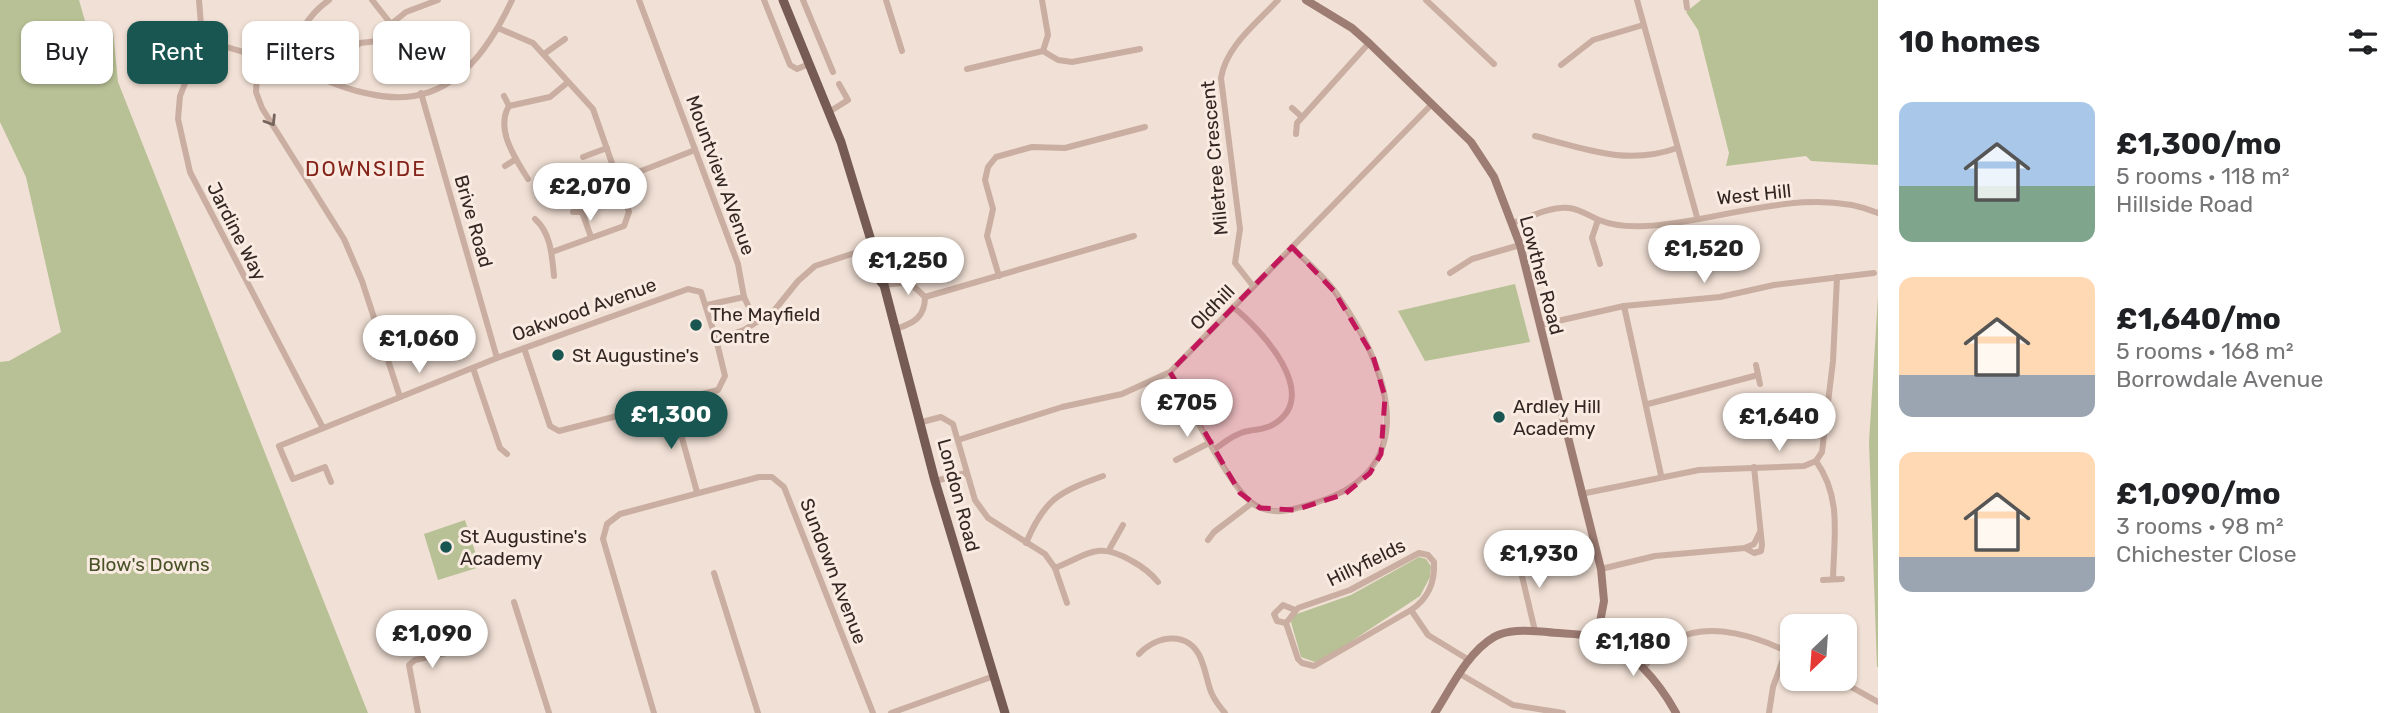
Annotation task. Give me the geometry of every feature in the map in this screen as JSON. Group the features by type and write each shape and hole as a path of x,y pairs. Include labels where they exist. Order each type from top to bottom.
{"main road":[{"name":"London Road","path":"783,0 854,181 873,247 873,271 884,285 936,481 1005,713"}],"street":[{"path":"199,0 201,21"},
{"path":"307,21 316,9 329,0"},
{"path":"372,0 388,21"},
{"path":"398,21 406,12 439,0"},
{"path":"341,84 369,94 405,97 421,93 470,68 498,28 512,0"},
{"name":"Mountview AVenue","path":"639,0 738,264 744,297 756,322"},
{"path":"764,0 790,65 797,69 809,64"},
{"path":"803,0 833,72"},
{"path":"886,0 902,51"},
{"path":"1042,0 1048,35 1043,51"},
{"name":"Miletree Crescent","path":"1254,286 1235,264 1240,229 1221,78 1223,62 1231,51 1279,0"},
{"name":"Lowther Road","path":"1306,0 1352,28 1369,43 1471,142 1494,177 1520,245 1601,569 1604,601 1597,638"},
{"path":"1426,0 1494,64"},
{"path":"1637,0 1697,217"},
{"path":"1561,65 1593,40 1643,25"},
{"path":"498,28 533,43 593,109 629,212 624,226 552,252"},
{"path":"544,54 565,38"},
{"path":"1296,134 1297,123 1369,43"},
{"path":"967,69 1043,51 1058,60 1072,62 1140,49"},
{"path":"528,178 516,159 503,126 503,115 509,106 543,100 567,83"},
{"path":"829,112 848,100 839,83"},
{"name":"Jardine Way","path":"184,84 178,119 190,172 323,428"},
{"path":"256,84 259,100 344,239 362,281 400,397"},
{"name":"Brive Road","path":"421,93 497,358"},
{"path":"504,96 509,106"},
{"name":"Oldhill","path":"958,440 1062,407 1122,394 1170,372 1432,104"},
{"path":"1293,108 1303,117"},
{"path":"999,276 987,236 993,209 985,180 988,167 996,157 1032,147 1065,148 1145,127"},
{"path":"1535,136 1627,158 1653,157 1677,148"},
{"path":"583,158 607,148"},
{"path":"618,180 695,150"},
{"path":"505,166 516,159"},
{"path":"586,203 582,212 591,237"},
{"name":"West Hill","path":"1513,223 1557,208 1570,208 1598,220 1632,226 1730,211 1813,204 1851,205 1878,214"},
{"path":"573,212 582,212"},
{"path":"535,219 543,227 552,252 554,276"},
{"path":"1598,220 1592,237 1600,264"},
{"path":"925,297 1134,236"},
{"path":"1450,273 1472,259 1520,245"},
{"path":"716,339 773,312 798,281 815,266 873,247"},
{"path":"1170,372 1240,492 1252,503 1275,511 1295,510 1345,494 1370,474 1381,453 1387,430 1385,397 1376,367 1356,324 1334,290 1292,247"},
{"path":"1540,325 1624,306 1720,297 1874,273"},
{"path":"1581,494 1661,475 1754,467 1804,466 1816,461 1822,452 1833,361 1837,277"},
{"path":"884,285 909,282 925,297"},
{"name":"Oakwood Avenue","path":"331,482 325,467 293,479 279,446 497,358 688,289 701,292 707,305"},
{"path":"524,348 551,426 559,431 718,390 723,385 725,376 707,305 744,297"},
{"path":"896,329 917,320 925,297"},
{"path":"1624,306 1648,404 1661,475"},
{"path":"1177,460 1235,435 1272,426 1287,413 1293,400 1286,370 1251,321 1233,307"},
{"path":"1756,365 1760,384"},
{"path":"473,368 500,448 507,454"},
{"path":"1648,404 1758,375"},
{"path":"672,402 697,492"},
{"path":"922,422 941,417 953,424 975,500 988,517 1045,554 1055,568 1067,603"},
{"path":"1816,461 1830,482 1834,514 1833,579"},
{"path":"1601,569 1655,556 1745,548 1754,553 1761,551 1754,467"},
{"path":"936,481 966,473"},
{"path":"1026,543 1038,516 1054,496 1103,476"},
{"name":"Sundown Avenue","path":"654,713 603,539 607,524 620,514 758,477 772,477 784,487 873,713"},
{"path":"1208,541 1214,532 1252,503"},
{"path":"1110,548 1123,525"},
{"path":"1055,568 1099,549 1110,548 1149,570 1158,582"},
{"name":"Hillyfields","path":"1419,553 1428,555 1434,562 1432,585 1421,603 1314,666 1298,659 1286,623 1277,621 1274,614 1283,605 1295,610 1350,590 1419,553"},
{"path":"1517,555 1535,631"},
{"path":"714,573 758,713"},
{"path":"1823,580 1842,579"},
{"path":"514,602 549,713"},
{"path":"1286,623 1295,610"},
{"path":"1411,610 1429,635 1469,660"},
{"path":"1435,713 1469,660 1494,637 1511,632 1535,631 1597,638 1643,668 1661,688 1674,712"},
{"path":"1643,668 1668,644 1694,633 1738,635 1780,649"},
{"path":"1139,653 1163,637 1180,639 1192,646 1201,659 1205,682 1215,702 1225,713"},
{"path":"418,713 410,665 415,660 477,646"},
{"path":"1769,713 1773,687 1780,672"},
{"path":"1460,674 1513,705 1563,713"},
{"path":"891,713 994,676"},
{"path":"1857,690 1878,702"},
{"path":"1206,708 1215,702"}],"highlighted area":[{"path":"1292,247 1334,291 1373,356 1385,397 1381,454 1370,473 1345,494 1295,510 1260,508 1240,493 1170,372"}],"green space":[{"name":"Blow's Downs","path":"0,0 79,0 85,21 21,21 21,84 113,84 113,31 118,82 368,713 0,713 0,362 9,361 61,332 26,177 0,122"},
{"path":"1701,0 1878,0 1878,165 1811,161 1806,156 1726,166 1729,153 1698,30 1686,12"},
{"path":"1515,284 1530,342 1425,361 1398,311"},
{"path":"1878,296 1878,667 1877,667 1869,442"},
{"path":"465,520 480,567 438,580 424,534"},
{"path":"1419,557 1426,559 1431,566 1430,577 1420,596 1326,658 1315,662 1301,657 1291,622 1294,615 1351,595"}],"place":[{"name":"The Mayfield Centre","path":"696,325"},
{"name":"St Augustine's","path":"558,355"},
{"name":"Ardley Hill Academy","path":"1499,417"},
{"name":"St Augustine's Academy","path":"446,547"}],"district":[{"name":"DOWNSIDE","path":"366,169"}]}
